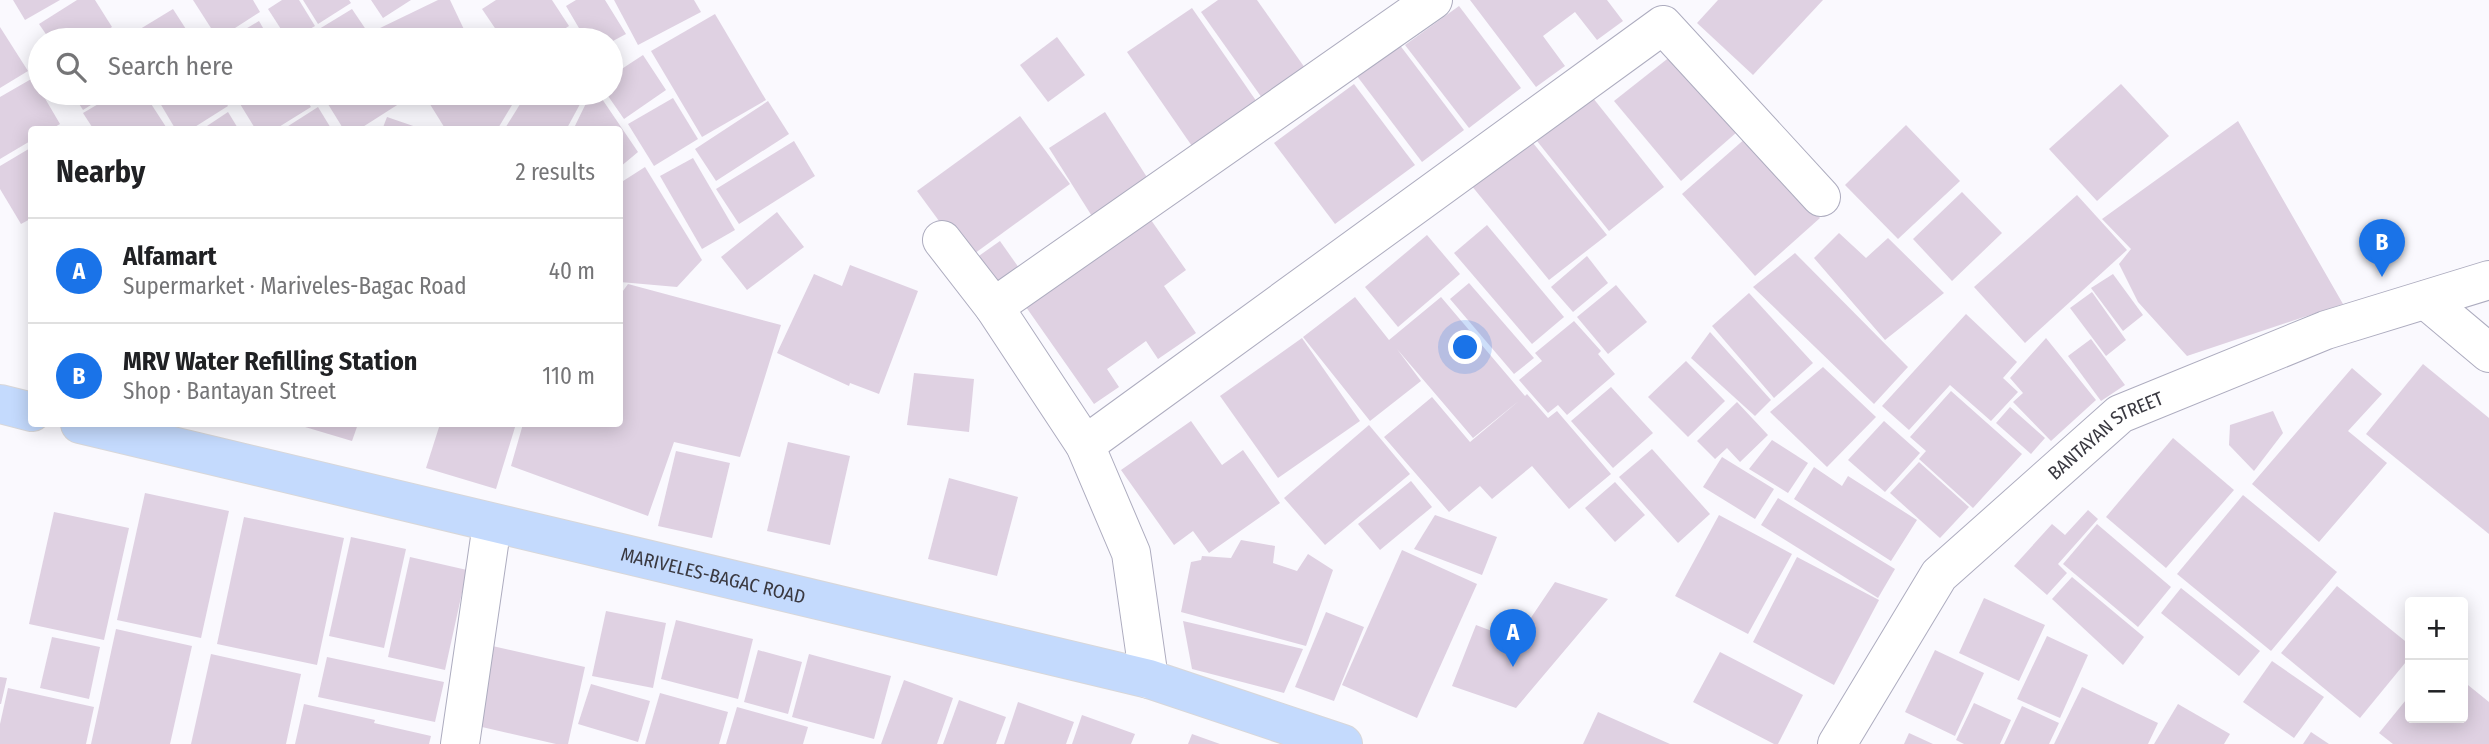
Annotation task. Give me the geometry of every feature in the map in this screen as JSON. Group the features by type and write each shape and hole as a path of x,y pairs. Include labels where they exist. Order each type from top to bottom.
{"main road":[{"path":"0,404 28,411"},
{"name":"MARIVELES-BAGAC ROAD","path":"92,427 1149,679 1343,744"}],"street":[{"path":"994,307 1433,0"},
{"path":"1085,445 1662,24 1821,197"},
{"path":"942,240 994,307 1085,445 1131,553 1149,679"},
{"name":"BANTAYAN STREET","path":"1837,744 1939,575 2120,414 2326,330 2489,280"},
{"path":"2426,300 2489,353"},
{"path":"460,744 492,524"}],"building":[{"path":"13,0 60,0 25,20"},
{"path":"77,0 95,0 112,27 42,28 39,24"},
{"path":"193,0 253,0 260,12 235,28 211,28"},
{"path":"282,0 299,0 315,26 280,28 268,9"},
{"path":"303,0 349,0 351,3 318,24"},
{"path":"371,0 411,0 383,18"},
{"path":"438,0 450,0 463,28 380,28"},
{"path":"496,0 552,0 569,26 495,28 482,9"},
{"path":"576,0 605,0 622,28 579,28 566,6"},
{"path":"614,0 694,0 701,12 638,45"},
{"path":"1218,0 1257,0 1305,68 1262,98 1201,12"},
{"path":"1470,0 1607,0 1623,21 1597,40 1575,12 1543,36 1565,66 1536,87"},
{"path":"1718,0 1823,0 1753,75 1697,23"},
{"path":"1459,6 1521,88 1469,128 1405,45"},
{"path":"1192,8 1259,105 1194,149 1127,52"},
{"path":"173,9 185,28 142,28"},
{"path":"352,9 365,28 321,28"},
{"path":"715,14 766,100 702,137 651,51"},
{"path":"259,21 263,28 247,28"},
{"path":"0,27 28,71 0,88"},
{"path":"1057,37 1085,75 1048,102 1020,65"},
{"path":"1399,44 1464,130 1422,162 1357,76"},
{"path":"643,55 666,90 624,119 614,105 623,105 623,68"},
{"path":"1671,56 1737,132 1681,181 1614,101"},
{"path":"28,81 28,105 49,105 60,124 28,126 28,142 0,159 0,97"},
{"path":"1354,84 1415,165 1335,224 1274,143"},
{"path":"2121,84 2169,136 2097,201 2049,149"},
{"path":"673,98 698,139 654,166 628,124"},
{"path":"1593,98 1664,187 1609,231 1537,141"},
{"path":"768,101 789,134 716,181 695,149"},
{"path":"97,105 152,105 165,126 91,126 83,113"},
{"path":"161,105 228,106 196,126 174,126"},
{"path":"241,105 311,107 280,126 254,126"},
{"path":"329,105 397,105 364,126 342,126"},
{"path":"430,105 512,105 499,126 444,126"},
{"path":"520,105 580,105 568,126 506,126"},
{"path":"585,105 606,105 620,126 575,126"},
{"path":"318,107 330,126 288,126"},
{"path":"228,112 237,126 207,126"},
{"path":"1105,112 1152,185 1095,221 1049,148"},
{"path":"1020,116 1070,184 967,259 917,191"},
{"path":"387,117 413,126 384,126"},
{"path":"2238,121 2343,304 2187,356 2138,302 2119,264 2131,249 2102,219"},
{"path":"1906,125 1960,181 1898,239 1845,185"},
{"path":"623,130 638,152 623,164"},
{"path":"1747,137 1820,218 1755,276 1682,194"},
{"path":"1529,138 1607,235 1549,280 1471,185"},
{"path":"794,141 815,176 739,224 716,189"},
{"path":"28,149 28,220 21,224 0,189 0,166"},
{"path":"693,158 735,230 702,249 660,176"},
{"path":"645,167 702,260 677,287 623,282 623,181"},
{"path":"1962,192 2002,233 1952,281 1913,239"},
{"path":"2077,195 2127,250 2025,343 1974,287"},
{"path":"777,212 804,247 747,290 721,257"},
{"path":"1151,220 1186,270 1164,286 1196,333 1158,359 1146,341 1107,369 1119,387 1094,404 1026,307"},
{"path":"1487,225 1564,317 1532,344 1454,253"},
{"path":"1839,233 1866,258 1888,238 1944,293 1885,340 1814,258"},
{"path":"1427,235 1460,274 1398,327 1365,287"},
{"path":"1000,241 1026,278 991,301 966,265"},
{"path":"1795,253 1908,367 1874,404 1753,287"},
{"path":"1587,256 1608,283 1573,312 1551,287"},
{"path":"850,265 918,291 879,394 850,383 849,386 777,353 814,274 842,286"},
{"path":"2113,274 2143,315 2123,331 2091,288"},
{"path":"1469,283 1534,358 1514,374 1450,299"},
{"path":"628,284 781,325 740,457 674,442 648,516 511,466 522,427 623,427 623,291"},
{"path":"1616,285 1647,322 1608,354 1577,317"},
{"path":"2092,292 2126,340 2106,356 2070,308"},
{"path":"1749,293 1813,363 1774,398 1712,326"},
{"path":"1355,297 1389,340 1441,297 1525,396 1527,394 1548,418 1557,411 1611,474 1569,509 1532,466 1492,499 1480,486 1449,512 1384,437 1432,397 1470,442 1520,400 1473,438 1397,349 1421,381 1370,421 1303,337"},
{"path":"1966,314 2017,362 2003,378 2018,392 1991,421 1950,385 1909,430 1882,406"},
{"path":"1574,321 1601,351 1598,354 1615,374 1567,415 1558,405 1548,413 1519,380 1542,361 1535,353"},
{"path":"1710,332 1771,400 1755,416 1691,358"},
{"path":"1302,338 1360,421 1278,478 1220,396"},
{"path":"2046,338 2096,400 2051,441 2013,402 2023,393 2010,378"},
{"path":"2091,339 2125,385 2101,401 2068,356"},
{"path":"1686,361 1725,401 1688,437 1648,397"},
{"path":"2423,364 2489,418 2489,534 2366,434"},
{"path":"1823,367 1876,417 1827,467 1770,412"},
{"path":"2352,368 2382,394 2348,431 2387,463 2319,542 2252,484"},
{"path":"914,373 974,379 969,432 907,425"},
{"path":"1611,387 1653,433 1613,468 1571,421"},
{"path":"1951,391 2022,454 1973,508 1919,459 1926,451 1910,437"},
{"path":"1737,402 1768,435 1740,462 1727,448 1715,459 1697,441"},
{"path":"2010,407 2045,438 2031,454 1996,423"},
{"path":"2273,411 2283,433 2254,471 2229,445 2230,425"},
{"path":"1191,421 1222,465 1243,450 1280,503 1209,553 1193,531 1174,545 1121,470"},
{"path":"1884,421 1920,453 1885,492 1848,460"},
{"path":"1369,425 1410,474 1325,545 1284,498"},
{"path":"305,427 357,427 352,441"},
{"path":"439,427 515,427 496,489 426,468"},
{"path":"2173,438 2234,490 2166,568 2106,517"},
{"path":"1772,440 1808,463 1788,493 1749,469"},
{"path":"788,442 850,456 830,545 767,531"},
{"path":"1652,449 1710,514 1678,543 1619,477"},
{"path":"676,451 730,463 712,538 658,526"},
{"path":"1722,457 1774,489 1755,519 1703,487"},
{"path":"1919,462 1969,507 1940,538 1890,493"},
{"path":"1814,467 1842,486 1848,476 1917,520 1891,561 1794,499"},
{"path":"949,478 1018,497 997,576 928,559"},
{"path":"1411,481 1432,507 1380,550 1358,524"},
{"path":"1615,482 1645,515 1615,542 1585,508"},
{"path":"145,493 229,511 201,638 117,620"},
{"path":"2243,495 2337,572 2271,651 2177,574"},
{"path":"1778,498 1895,569 1878,598 1761,525"},
{"path":"2088,510 2098,519 2058,564 2067,573 2047,595 2014,566 2052,524 2065,535"},
{"path":"54,512 129,528 104,640 29,624"},
{"path":"1435,515 1497,537 1482,575 1414,549"},
{"path":"1719,515 1792,554 1748,634 1675,596"},
{"path":"244,517 344,538 317,665 217,644"},
{"path":"2097,524 2171,587 2138,627 2063,564"},
{"path":"351,537 406,549 384,648 329,636"},
{"path":"1241,540 1275,546 1273,563 1297,571 1308,554 1333,570 1306,646 1181,612 1191,562 1201,560 1202,556 1231,558"},
{"path":"1402,550 1477,584 1417,718 1342,685"},
{"path":"410,557 467,570 445,670 388,657"},
{"path":"1797,557 1879,600 1834,685 1753,642"},
{"path":"2072,577 2144,637 2123,665 2052,599"},
{"path":"1555,582 1608,599 1516,708 1452,686 1476,625 1516,640"},
{"path":"2337,586 2405,641 2405,663 2360,718 2281,653"},
{"path":"2181,588 2260,651 2239,676 2161,613"},
{"path":"1984,598 2045,625 2019,681 1959,653"},
{"path":"606,611 666,623 653,688 592,676"},
{"path":"1326,612 1364,627 1334,701 1295,687"},
{"path":"676,620 753,639 738,699 661,679"},
{"path":"1183,621 1303,649 1284,693 1192,669"},
{"path":"116,629 192,646 170,744 91,744"},
{"path":"2047,636 2088,655 2060,718 2017,699"},
{"path":"52,637 100,647 89,699 40,688"},
{"path":"488,645 585,667 568,744 556,744 469,724"},
{"path":"758,650 802,662 788,714 744,702"},
{"path":"1935,650 1984,673 1955,736 1905,712"},
{"path":"1720,652 1803,695 1778,744 1693,702"},
{"path":"211,654 301,674 286,744 191,744"},
{"path":"809,654 891,676 874,739 792,717"},
{"path":"327,657 444,682 435,722 318,697"},
{"path":"2272,661 2324,697 2294,738 2243,702"},
{"path":"0,677 7,678 1,704 0,704"},
{"path":"904,680 953,698 937,744 881,744"},
{"path":"591,684 650,701 638,742 578,724"},
{"path":"2468,685 2489,702 2489,744 2393,744 2379,733 2405,701 2405,723 2468,723"},
{"path":"2082,687 2158,723 2148,744 2054,744"},
{"path":"8,688 94,707 86,744 0,744 0,724"},
{"path":"660,693 728,712 719,744 645,744"},
{"path":"959,700 1006,717 996,744 943,744"},
{"path":"1018,702 1074,722 1066,744 1004,744"},
{"path":"1974,703 2011,720 2000,744 1964,744 1956,740"},
{"path":"304,704 431,736 429,744 295,744"},
{"path":"2178,704 2230,734 2224,744 2154,744"},
{"path":"2022,706 2059,723 2049,744 2004,744"},
{"path":"737,707 808,727 803,744 726,744"},
{"path":"1598,712 1670,744 1583,744"},
{"path":"1082,715 1135,734 1131,744 1072,744"},
{"path":"2311,732 2329,744 2303,744"},
{"path":"1909,733 1933,744 1904,744"},
{"path":"1192,734 1220,744 1188,744"}],"place":[{"name":"MRV Water Refilling Station","path":"2382,277"},
{"name":"Alfamart","path":"1513,667"}]}
